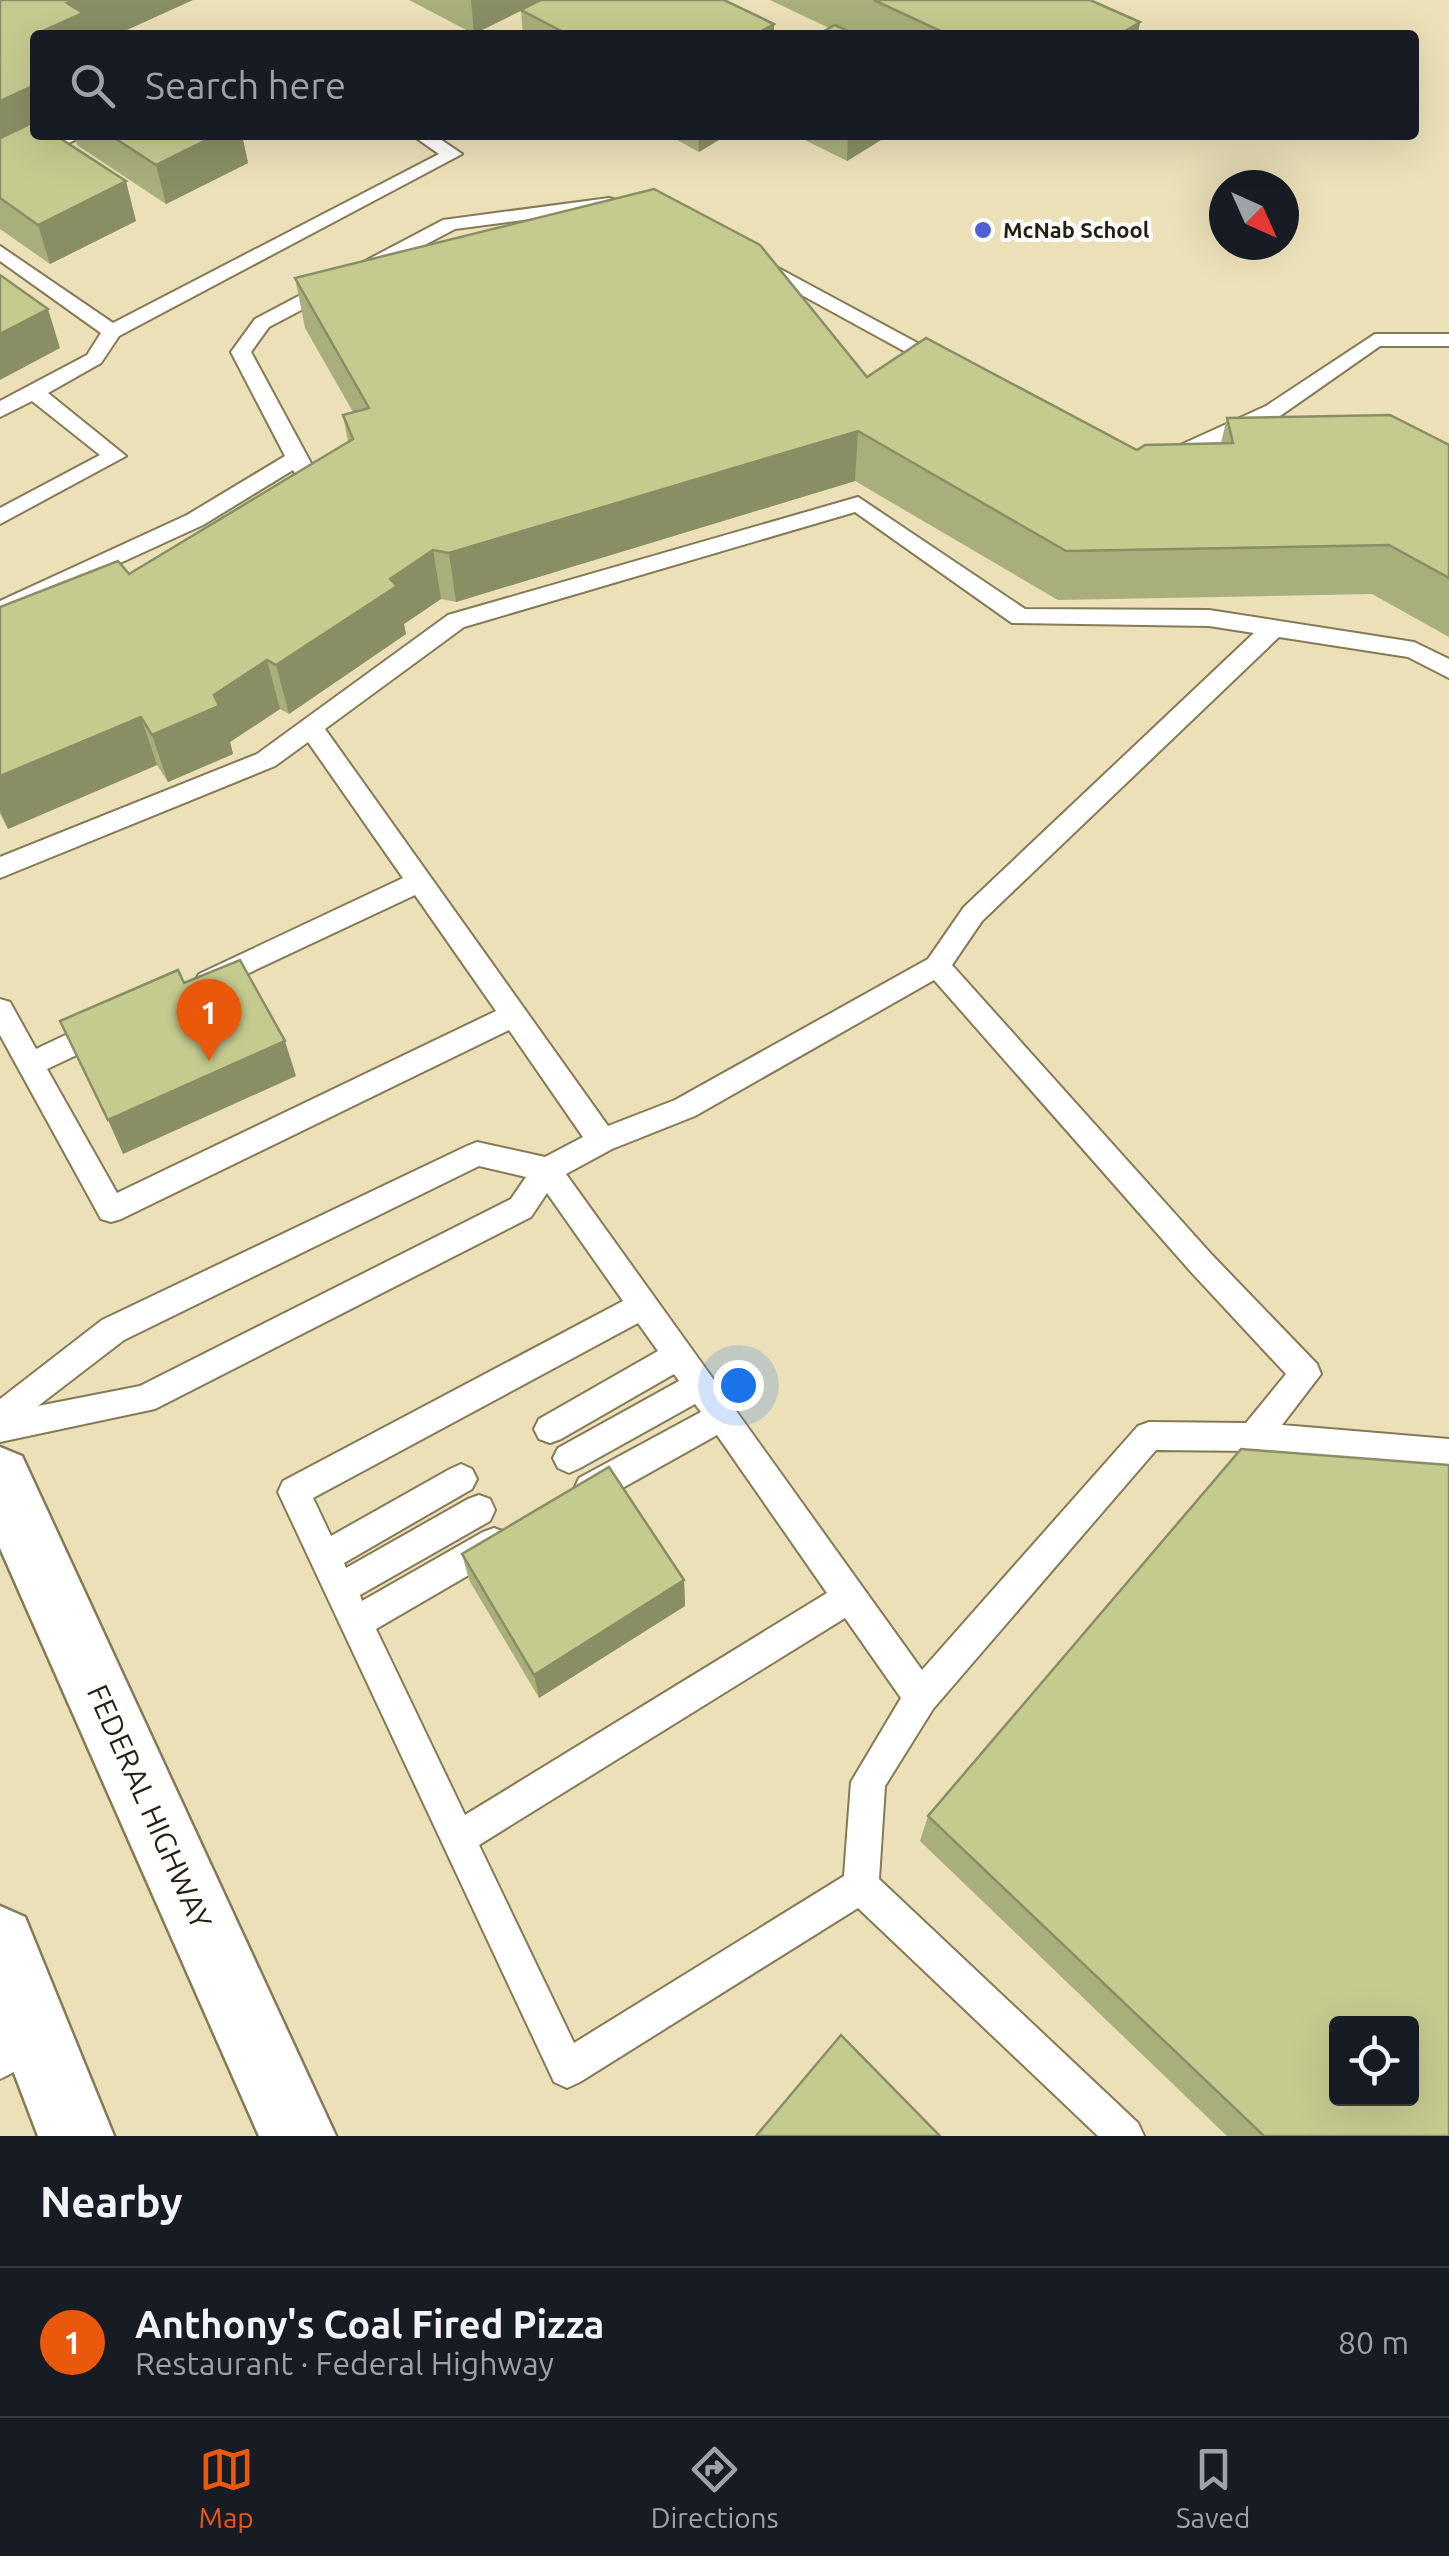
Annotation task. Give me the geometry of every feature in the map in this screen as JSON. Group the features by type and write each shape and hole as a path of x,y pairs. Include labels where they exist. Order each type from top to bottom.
{"main road":[{"name":"FEDERAL HIGHWAY","path":"0,1477 298,2136"},
{"path":"0,1942 17,2044 76,2136"}],"lane":[{"path":"0,171 65,140"},
{"path":"0,410 94,359 112,332 453,154 429,140"},
{"path":"0,610 302,468 241,352 262,323 450,224 624,202"},
{"path":"728,247 968,378"},
{"path":"0,252 112,332"},
{"path":"1139,458 1182,454 1273,411 1375,340 1449,340"},
{"path":"0,517 115,456 34,392"},
{"path":"0,868 266,760 456,621 858,504 1020,617 1208,618 1414,650 1449,670"},
{"path":"0,1428 144,1399 521,1208 547,1170 602,1141 686,1108 936,966 973,914 1274,628"},
{"path":"312,729 602,1141"},
{"path":"183,992 420,882"},
{"path":"936,966 1202,1264 1306,1374 1252,1437"},
{"path":"0,1010 111,1210 514,1015"},
{"path":"30,1064 132,1016"},
{"path":"0,1417 113,1330 477,1154 547,1170 921,1697"},
{"path":"643,1305 294,1492 567,2069 861,1886"},
{"path":"550,1429 679,1355"},
{"path":"569,1458 700,1385"},
{"path":"590,1489 722,1416"},
{"path":"861,1886 868,1782 921,1697 1150,1436 1252,1437 1449,1454"},
{"path":"325,1557 461,1479"},
{"path":"340,1589 480,1510"},
{"path":"356,1623 496,1542"},
{"path":"459,1838 850,1597"},
{"path":"861,1886 1125,2136"}],"building":[{"path":"0,0 74,0 67,3 83,13 45,30 30,30 30,87 0,101"},
{"path":"541,0 724,0 774,24 764,30 559,30 521,10"},
{"path":"874,0 1090,0 1140,22 1127,30 938,30"},
{"path":"30,124 30,140 63,140 126,181 38,225 0,198 0,138"},
{"path":"118,140 206,140 156,165"},
{"path":"654,189 760,245 867,377 926,338 1137,450 1145,445 1233,443 1227,418 1390,415 1449,445 1449,578 1389,545 1066,551 858,431 449,553 433,550 390,579 397,586 276,665 267,660 214,695 219,706 152,735 141,717 0,776 0,607 118,561 129,574 353,439 343,415 369,408 295,278"},
{"path":"0,275 48,309 0,334"},
{"path":"240,960 285,1041 108,1120 60,1021 178,970 184,983"},
{"path":"1241,1449 1449,1465 1449,2136 1264,2136 928,1816"},
{"path":"609,1467 684,1580 534,1675 462,1554"},
{"path":"841,2035 940,2136 756,2136"}],"place":[{"name":"McNab School","path":"983,230"},
{"name":"Anthony's Coal Fired Pizza","path":"209,1061"}]}
